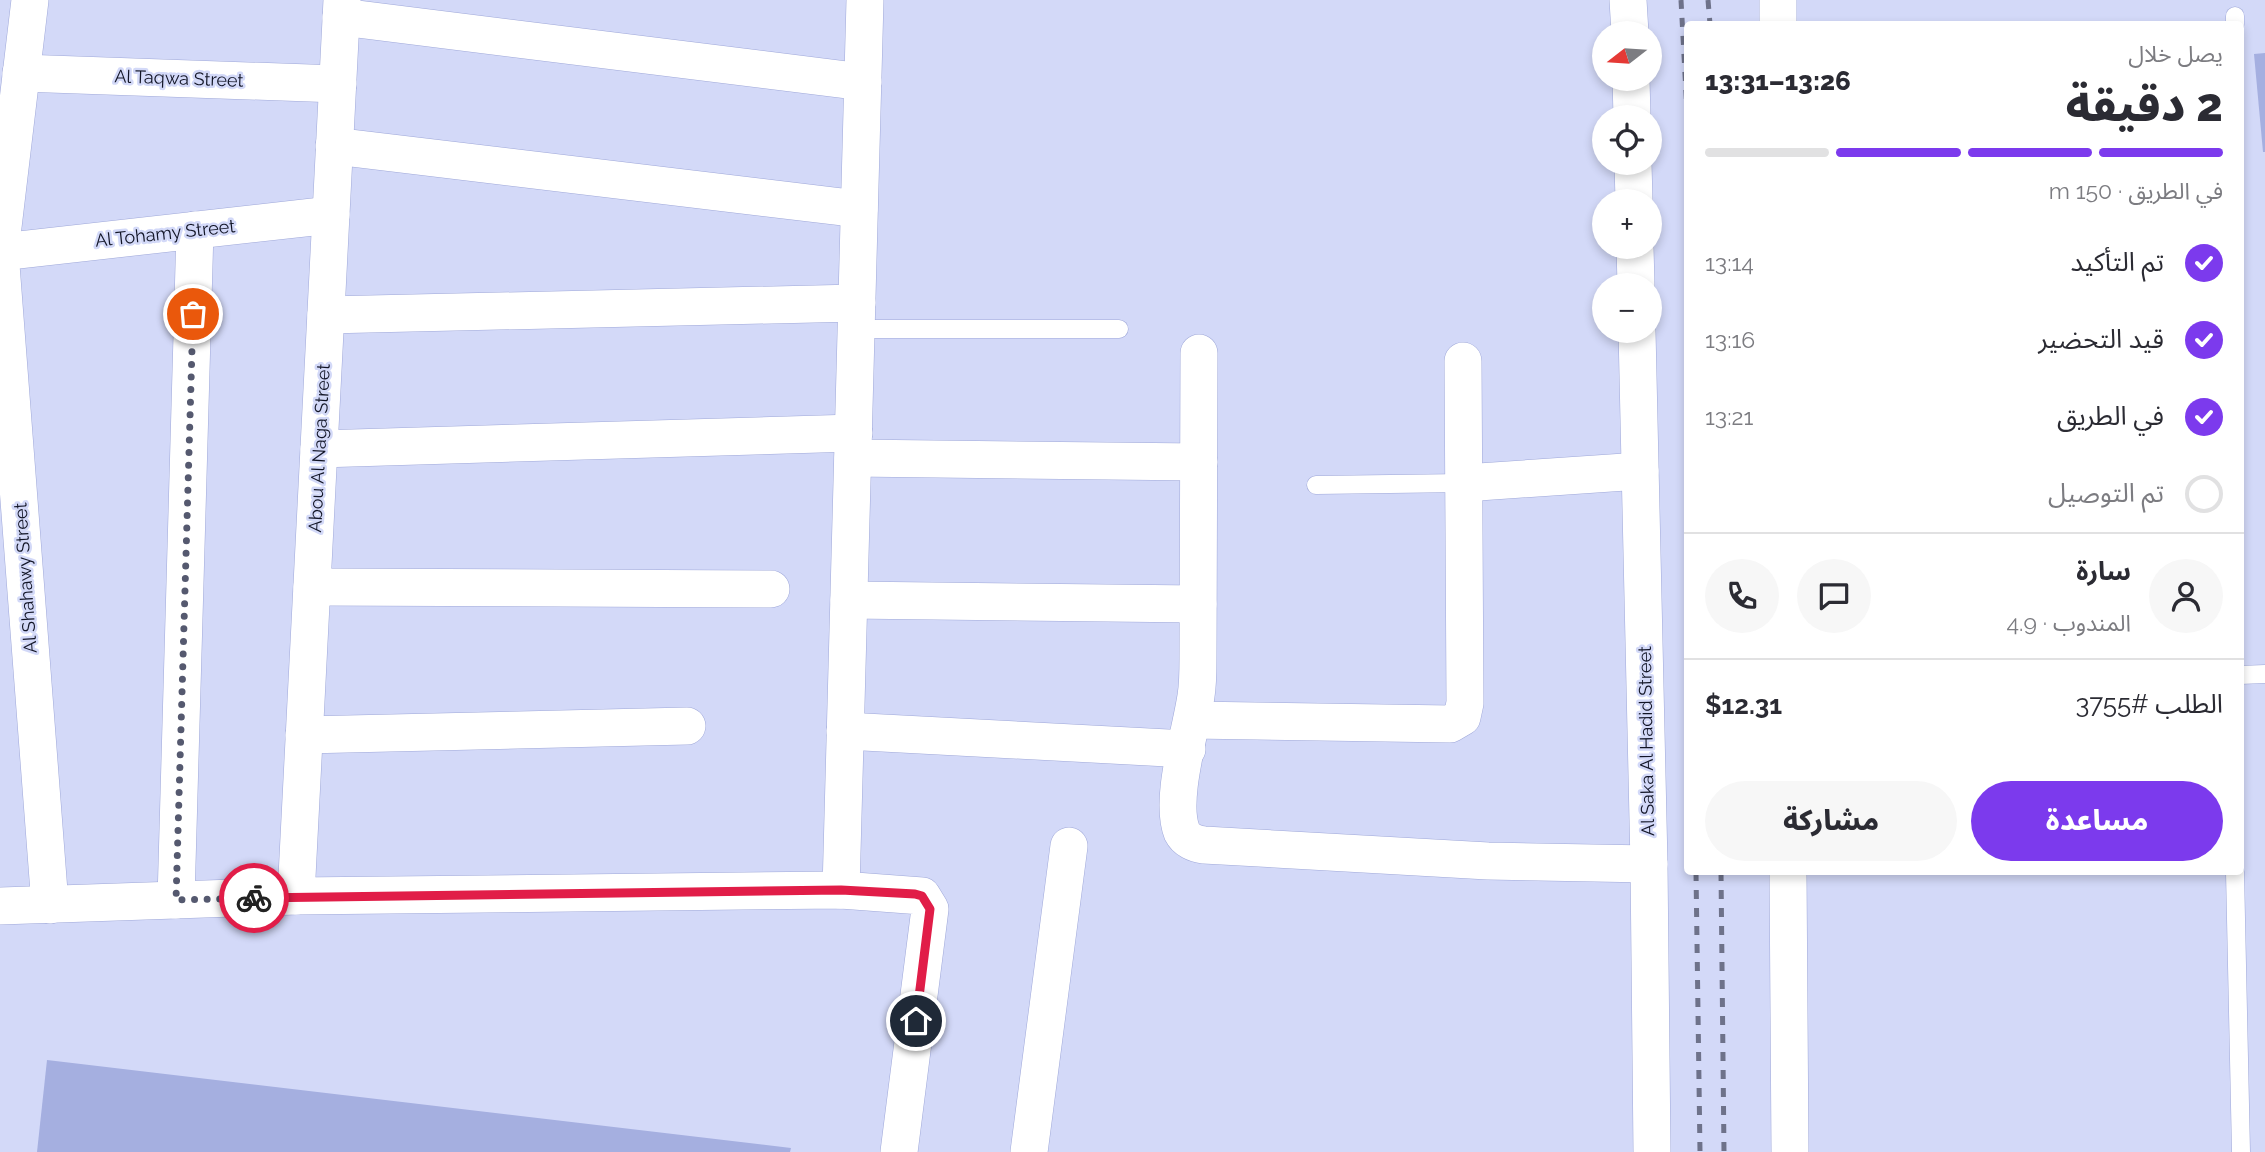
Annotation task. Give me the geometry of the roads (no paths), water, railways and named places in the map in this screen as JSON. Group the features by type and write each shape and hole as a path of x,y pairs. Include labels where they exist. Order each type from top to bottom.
{"street":[{"name":"Al Shahawy Street","path":"30,0 0,252 50,905"},
{"path":"841,890 865,0"},
{"path":"1628,0 1629,21"},
{"path":"1778,0 1778,21"},
{"path":"341,8 863,82"},
{"name":"Abou Al Naga Street","path":"296,896 341,8"},
{"name":"Al Taqwa Street","path":"21,73 338,84"},
{"path":"334,146 859,209"},
{"name":"Al Tohamy Street","path":"0,252 331,215"},
{"path":"176,900 195,230"},
{"path":"326,315 857,316"},
{"name":"Al Saka Al Hadid Street","path":"1637,343 1649,864 1652,1152"},
{"path":"1199,353 1198,658 1189,734 1178,793 1183,835 1196,844 1488,861 1649,864"},
{"path":"845,731 1189,734 1450,724 1462,717 1465,703 1463,361"},
{"path":"319,449 853,445 1199,462"},
{"path":"1464,483 1640,471"},
{"path":"312,587 771,589"},
{"path":"849,600 1198,604"},
{"path":"304,735 687,726"},
{"path":"1029,1152 1069,846"},
{"path":"1788,875 1790,1152"},
{"path":"0,906 296,896 841,890 915,894 922,896 930,909 899,1152"}],"lane":[{"path":"857,316 1119,328"},
{"path":"1316,485 1464,483"},
{"path":"2244,675 2265,674"},
{"path":"2235,875 2241,1152"}],"railway":[{"path":"1681,0 1684,56"},
{"path":"1708,0 1710,21"},
{"path":"1696,875 1700,1152"},
{"path":"1721,875 1724,1152"}]}
